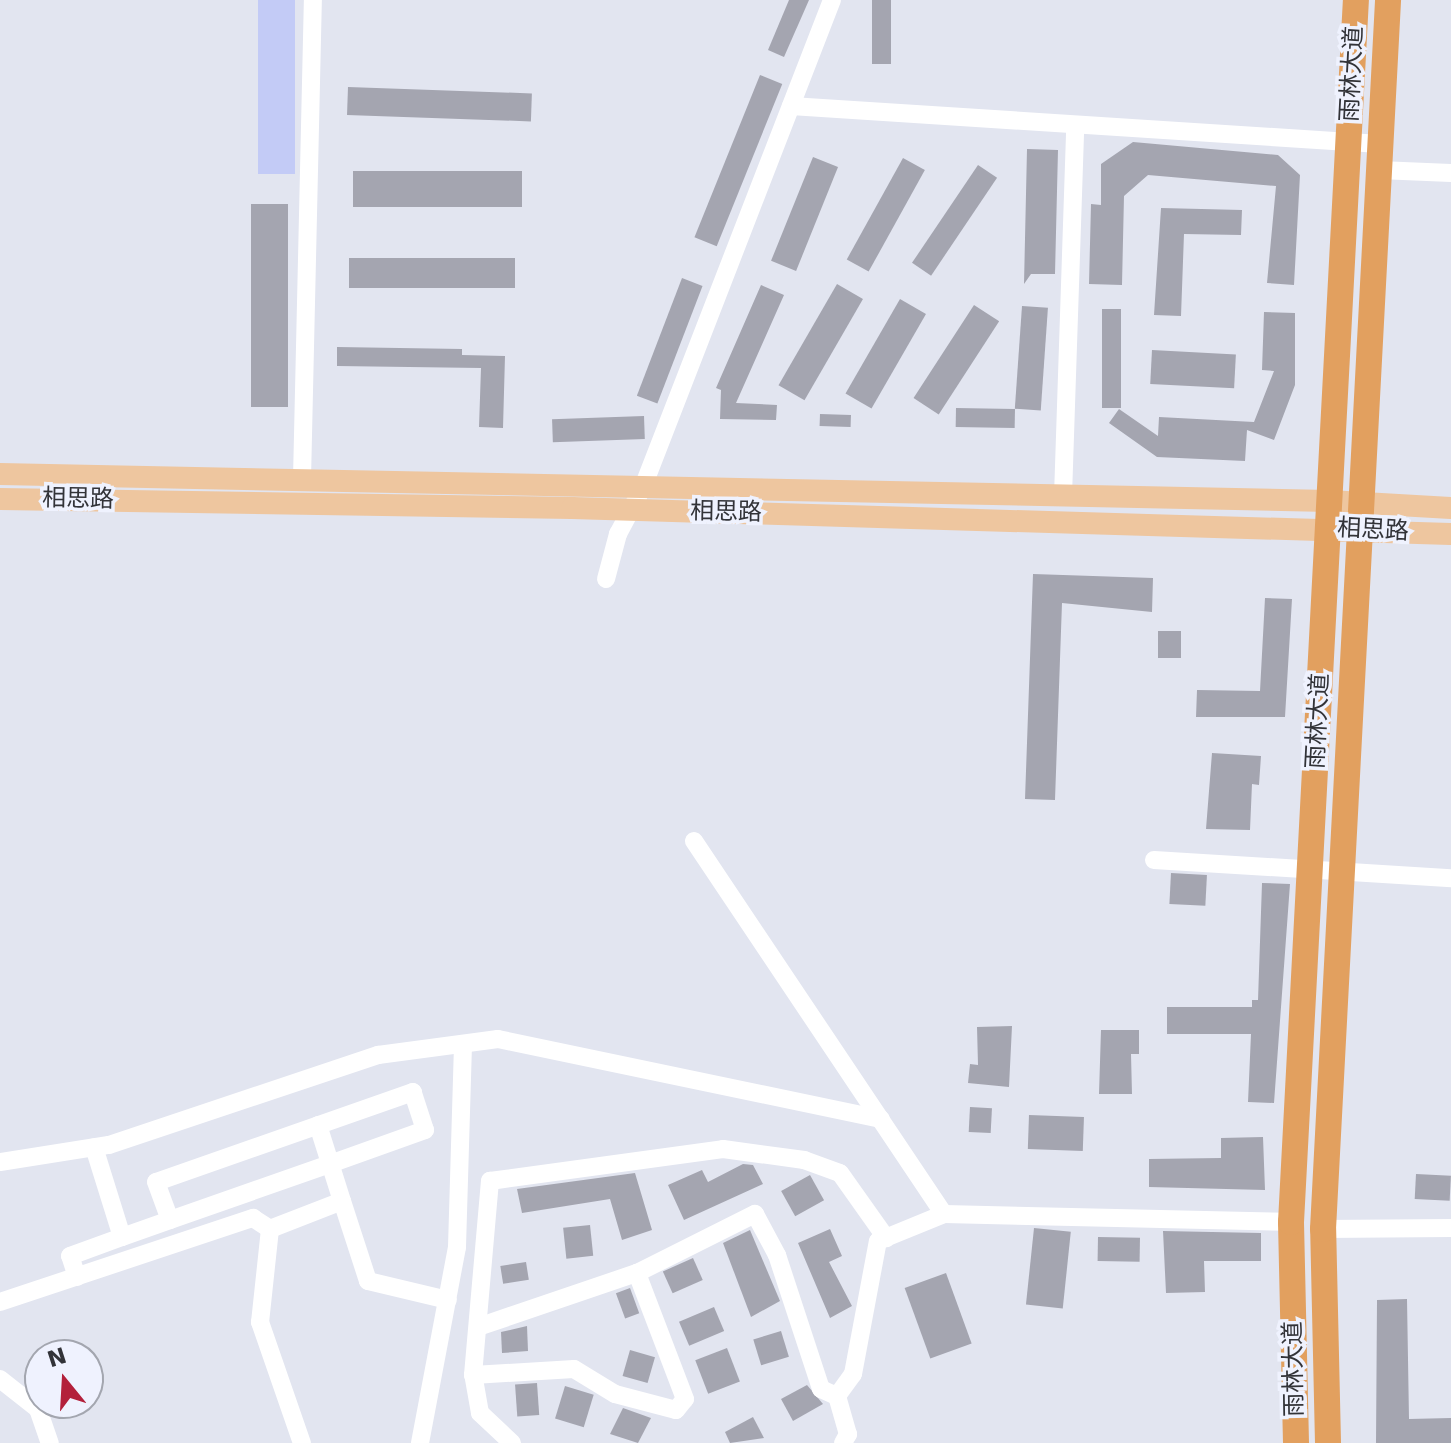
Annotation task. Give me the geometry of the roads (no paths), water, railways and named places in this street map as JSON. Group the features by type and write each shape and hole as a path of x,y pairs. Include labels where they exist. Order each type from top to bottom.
{"highway":[{"name":"雨林大道","path":"1296,1443 1291,1222 1356,0"},
{"name":"雨林大道","path":"1328,1443 1323,1229 1388,0"},
{"path":"1295,1138 1327,1138"}],"main road":[{"name":"相思路","path":"0,474 1063,496 1360,516 1451,534"},
{"name":"相思路","path":"0,499 631,509 1329,514"},
{"name":"相思路","path":"1360,516 1451,508"}],"street":[{"path":"302,479 313,0"},
{"path":"606,579 618,534 643,487 832,0"},
{"path":"791,106 1349,143 1380,157 1451,173"},
{"path":"1063,496 1075,125"},
{"path":"694,841 944,1214"},
{"path":"1154,860 1451,878"},
{"path":"0,1162 94,1147 378,1055 498,1039 881,1119"},
{"path":"420,1443 457,1247 463,1044"},
{"path":"77,1277 70,1256 425,1130 413,1092 156,1182 170,1220"},
{"path":"318,1125 368,1281 448,1300"},
{"path":"94,1147 122,1237"},
{"path":"512,1443 480,1413 473,1375 481,1326 490,1181 723,1149 804,1160 840,1173 886,1238"},
{"path":"270,1229 342,1201"},
{"path":"481,1326 637,1273 755,1214 777,1255 821,1389 837,1396"},
{"path":"837,1396 853,1374 878,1241 944,1214 1291,1222"},
{"path":"0,1302 253,1218 270,1229"},
{"path":"1323,1229 1451,1228"},
{"path":"270,1229 260,1322 302,1443"},
{"path":"473,1375 574,1369 615,1394 676,1410 685,1399 637,1273"},
{"path":"0,1379 38,1409 50,1443"},
{"path":"837,1396 848,1434 843,1443"}]}
